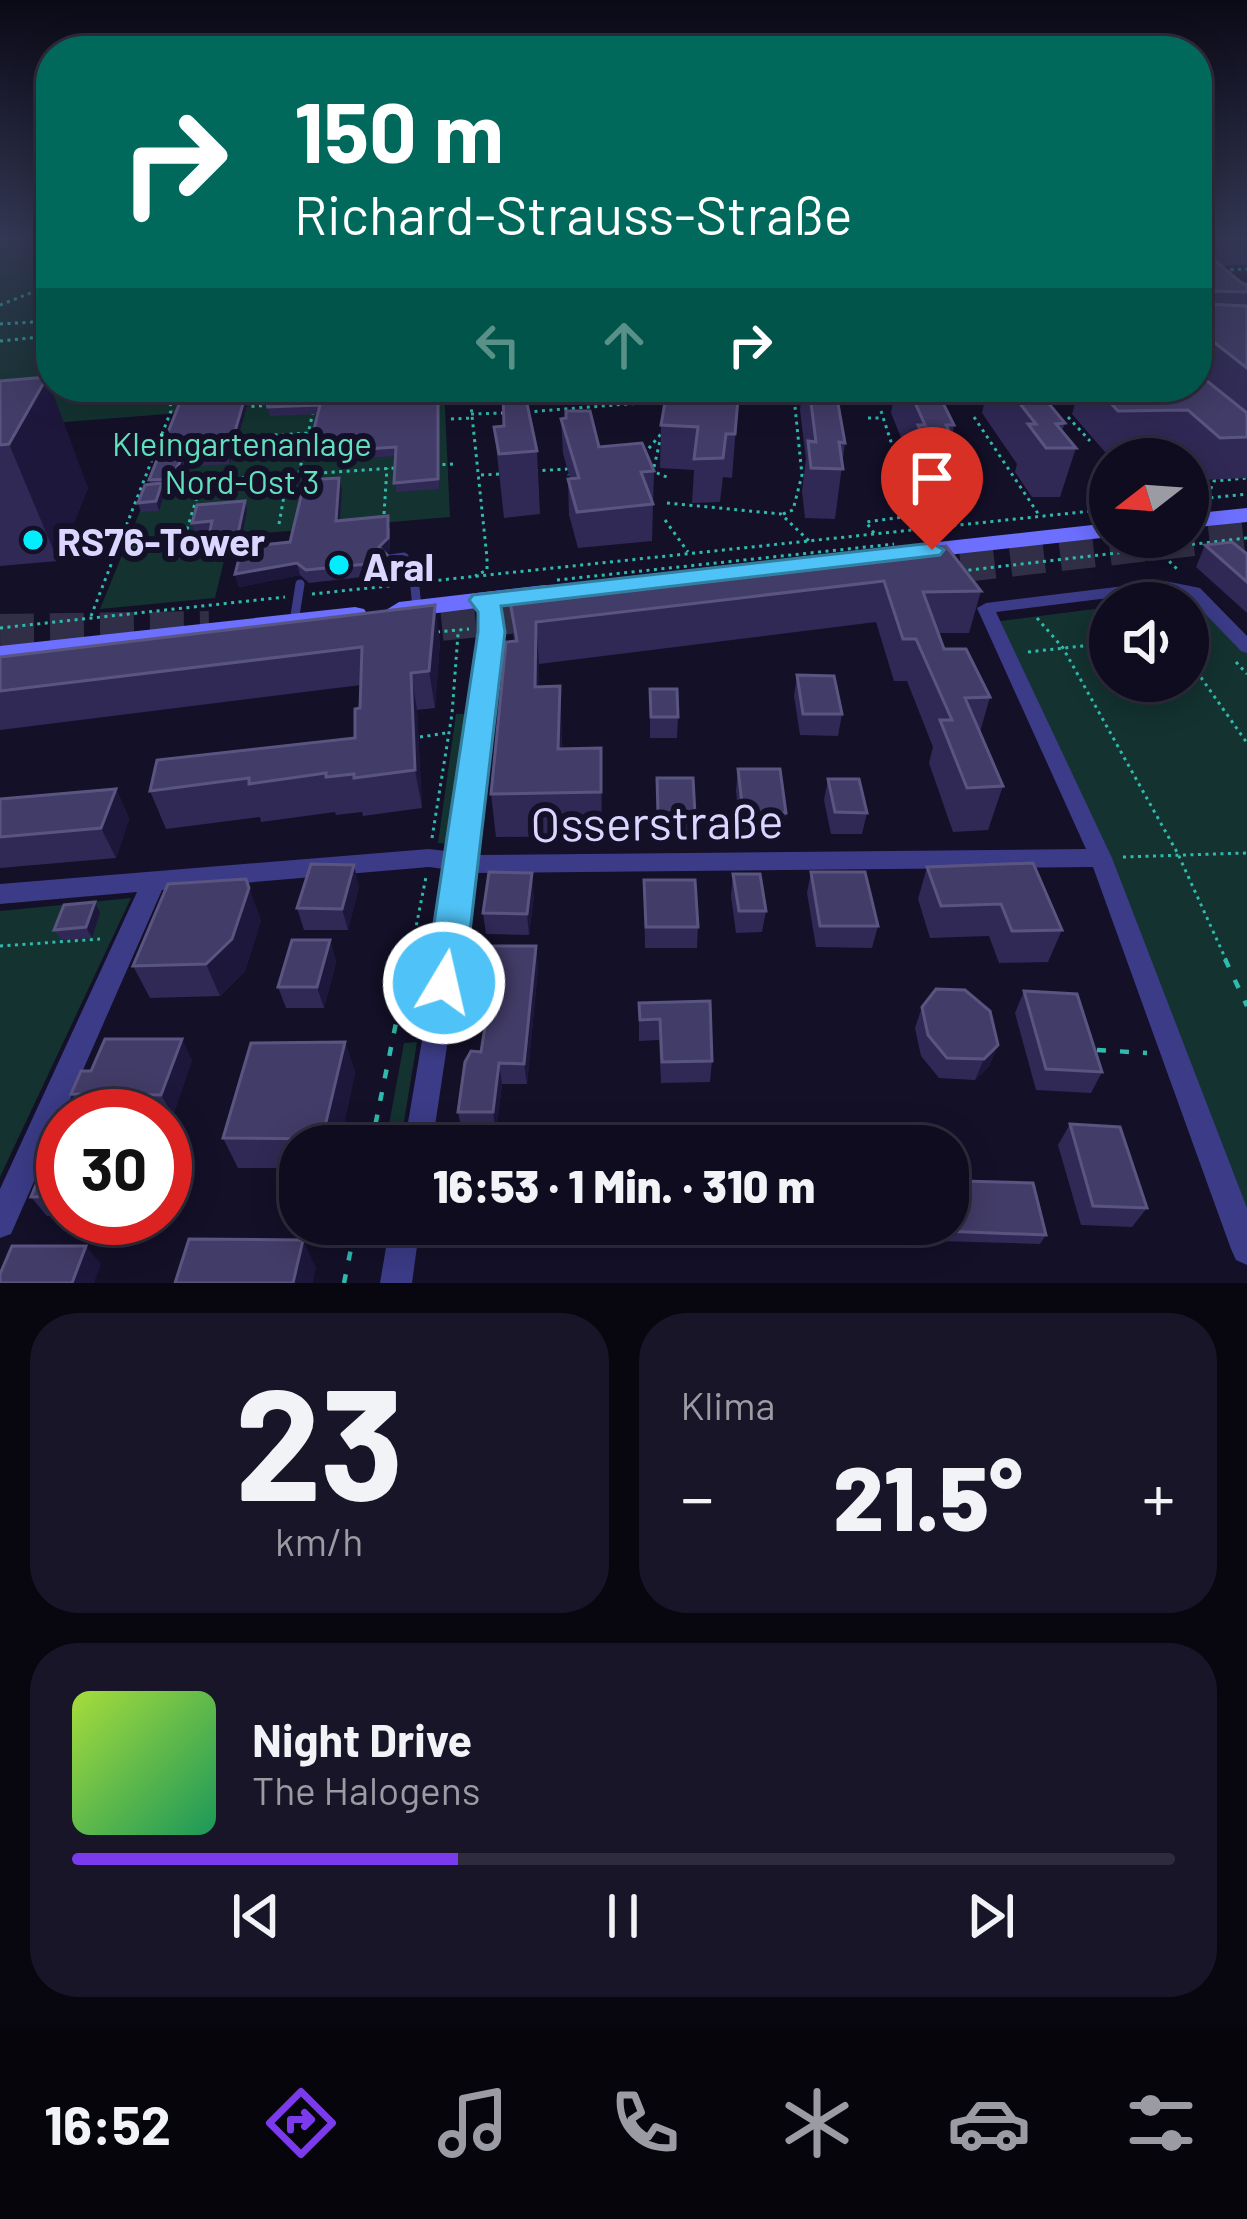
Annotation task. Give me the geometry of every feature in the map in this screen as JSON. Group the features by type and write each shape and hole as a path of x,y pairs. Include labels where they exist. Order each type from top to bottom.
{"main road":[{"path":"1209,519 1247,515"},
{"path":"881,545 1089,536"},
{"path":"0,655 298,600 416,596 482,601 565,591"}],"street":[{"path":"1247,646 1194,592 1166,586 986,608 1101,858 1247,1249"},
{"path":"421,1125 464,860 482,601"},
{"name":"Osserstraße","path":"0,894 429,858 488,865 1101,858"},
{"path":"0,1223 154,880"},
{"path":"396,1283 402,1245"}],"lane":[{"path":"390,559 404,557 412,567 416,596"}],"path":[{"path":"0,324 36,322"},
{"path":"0,341 36,337"},
{"path":"90,618 171,411 170,402"},
{"path":"375,1125 429,858 449,733 458,630 482,601 487,570 470,402"},
{"path":"451,419 630,402"},
{"path":"671,407 673,402"},
{"path":"878,402 896,461 892,475 896,502 908,516"},
{"path":"299,475 314,403"},
{"path":"233,407 274,405"},
{"path":"667,503 782,514 793,510 802,476 795,406"},
{"path":"1068,417 1089,441"},
{"path":"868,418 883,418"},
{"path":"974,418 1048,526"},
{"path":"641,457 663,432 654,470"},
{"path":"219,439 309,433"},
{"path":"431,465 453,464"},
{"path":"182,482 409,467"},
{"path":"384,514 387,469"},
{"path":"523,472 567,469 569,475"},
{"path":"631,469 654,470 669,478"},
{"path":"479,475 501,474"},
{"path":"279,524 288,475"},
{"path":"1209,493 1214,481 1247,478"},
{"path":"178,558 202,481"},
{"path":"1209,498 1247,494"},
{"path":"897,509 932,505 952,526"},
{"path":"0,628 298,600 416,596 482,601 688,554 809,541 881,545 952,526 1089,510"},
{"path":"881,545 866,522 940,512"},
{"path":"782,514 809,541"},
{"path":"881,514 890,518"},
{"path":"665,520 688,554"},
{"path":"1209,543 1247,538"},
{"path":"948,573 1089,557"},
{"path":"1166,558 1181,573"},
{"path":"1023,603 1063,648 1178,854 1247,1006"},
{"path":"436,632 458,630"},
{"path":"1008,655 1089,645"},
{"path":"1209,689 1247,743"},
{"path":"410,738 449,733"},
{"path":"1101,858 1247,853"},
{"path":"0,946 128,938"},
{"path":"1095,1050 1149,1054"},
{"path":"344,1283 352,1245"}],"green space":[{"name":"Kleingartenanlage Nord-Ost 3","path":"0,297 36,297 36,402 445,402 450,517 230,536 215,598 100,609 180,413 0,427"},
{"path":"1089,610 1089,702 1209,702 1209,612 1247,653 1247,1213 1000,621"},
{"path":"456,714 468,714 455,844 438,843"},
{"path":"131,898 41,1089 36,1089 36,1100 0,1177 0,911"},
{"path":"417,1042 403,1125 389,1125 404,1043"}],"building":[{"path":"1212,304 1247,306 1247,368 1212,341"},
{"path":"36,378 36,396 9,444 0,445 0,381"},
{"path":"1212,385 1247,413 1247,437 1220,438 1188,410 1118,411 1110,402 1212,402"},
{"path":"180,402 244,402 228,455 182,458 171,479 149,480"},
{"path":"269,402 438,402 438,479 394,483 396,447 334,451 336,443 330,440 311,441 320,405 268,407"},
{"path":"503,402 527,402 537,451 499,454 494,427 504,426"},
{"path":"665,402 738,402 735,434 726,434 723,458 694,459 698,427 661,425"},
{"path":"811,402 838,402 845,443 839,442 843,469 811,468 808,441 816,442"},
{"path":"915,402 942,402 954,425 946,425 958,450 929,449 918,425 925,425"},
{"path":"1019,402 1048,402 1065,423 1056,424 1076,448 1046,448 1028,424 1036,424"},
{"path":"566,411 590,411 599,447 642,443 654,471 641,472 653,504 577,512 568,479 579,478 561,419 566,418"},
{"path":"339,478 336,521 388,516 388,538 379,547 387,555 377,563 306,570 297,563 235,574 242,547 290,542 305,480"},
{"path":"162,483 156,501 138,503 145,485"},
{"path":"245,501 236,543 207,546 212,521 192,523 197,505"},
{"path":"1232,542 1247,554 1247,582 1209,549 1209,545"},
{"path":"946,546 981,591 923,592 944,649 966,649 990,697 965,698 1003,786 967,788 940,720 952,720 916,639 903,639 884,581 536,622 535,687 560,686 558,749 601,748 601,792 491,794 506,642 517,641 509,596"},
{"path":"435,605 429,671 411,673 415,770 354,778 354,774 326,777 326,773 249,784 249,778 150,791 157,760 355,738 362,647 0,691 0,657"},
{"path":"797,675 834,676 842,714 803,714"},
{"path":"650,689 677,689 678,717 651,717"},
{"path":"738,769 780,769 786,813 743,813"},
{"path":"657,778 693,778 695,814 658,814"},
{"path":"828,779 859,779 867,813 835,812"},
{"path":"116,789 101,828 0,837 0,799"},
{"path":"1033,863 1062,930 1012,931 1001,904 941,906 927,867"},
{"path":"311,864 354,865 342,909 297,908"},
{"path":"489,872 532,873 527,914 483,913"},
{"path":"811,872 865,872 878,926 820,926"},
{"path":"733,874 760,874 766,911 739,911"},
{"path":"246,879 249,888 232,939 206,964 133,966 168,884"},
{"path":"644,880 695,880 698,927 646,927"},
{"path":"95,902 86,927 54,930 64,905"},
{"path":"292,940 330,940 317,987 278,987"},
{"path":"477,946 536,946 524,1064 499,1063 493,1112 458,1112 465,1062 471,1051 481,1052 488,1008 468,1008"},
{"path":"936,989 965,990 990,1011 998,1045 984,1059 947,1058 928,1035 922,1007"},
{"path":"1024,991 1077,994 1102,1072 1046,1069"},
{"path":"710,1001 712,1061 662,1062 660,1019 640,1020 639,1003"},
{"path":"105,1039 182,1039 163,1089 73,1089 81,1071 91,1071"},
{"path":"345,1042 325,1125 279,1125 279,1139 223,1138 251,1043"},
{"path":"1070,1124 1120,1127 1147,1208 1093,1206"},
{"path":"969,1181 1033,1183 1046,1235 969,1232"},
{"path":"192,1239 279,1240 279,1245 302,1245 293,1283 175,1283"},
{"path":"12,1246 86,1246 72,1283 0,1283"}],"tunnel":[{"path":"911,571 1247,533"},
{"path":"392,629 558,612"},
{"path":"0,631 209,628"}],"place":[{"name":"RS76-Tower","path":"33,540"},
{"name":"Aral","path":"339,565"}],"route":[{"path":"444,983 491,632 491,611 482,600 932,550"}]}
